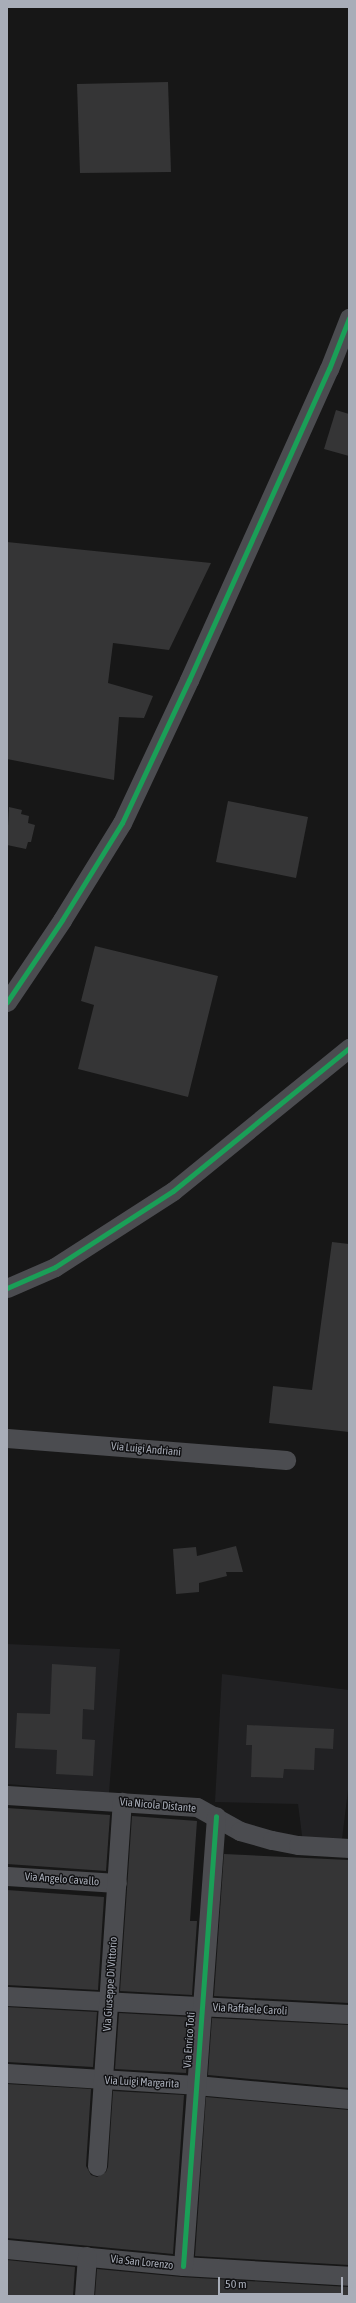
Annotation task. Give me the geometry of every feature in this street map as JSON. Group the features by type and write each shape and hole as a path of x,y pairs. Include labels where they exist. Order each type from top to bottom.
{"street":[{"path":"7,1002 62,920 122,823 189,680 329,369 349,318"},
{"path":"7,1288 55,1267 173,1191 349,1048"},
{"name":"Via Luigi Andriani","path":"7,1438 286,1460"},
{"name":"Via Nicola Distante","path":"7,1795 197,1807 240,1830 272,1840 298,1845 349,1848"},
{"name":"Via Giuseppe Di Vittorio","path":"97,2166 122,1802"},
{"name":"Via Enrico Toti","path":"183,2266 216,1816"},
{"name":"Via Angelo Cavallo","path":"7,1876 117,1883"},
{"name":"Via Raffaele Caroli","path":"7,1996 349,2014"},
{"name":"Via Luigi Margarita","path":"7,2072 104,2080 196,2085 349,2099"},
{"name":"Via San Lorenzo","path":"7,2249 183,2266 349,2276"},
{"path":"84,2296 87,2256"}],"shaded area":[{"path":"7,1644 120,1649 109,1793 7,1784"},
{"path":"222,1674 349,1690 349,1782 342,1839 303,1843 298,1804 215,1802"}],"building":[{"path":"168,82 171,172 80,173 77,84"},
{"path":"336,410 349,414 349,456 324,449"},
{"path":"7,542 211,563 169,650 113,643 108,683 153,696 144,718 119,717 114,780 7,759"},
{"path":"228,801 308,817 296,878 216,862"},
{"path":"9,807 22,810 21,814 29,816 28,823 35,825 31,842 28,842 26,849 7,845"},
{"path":"95,946 218,976 188,1097 78,1069 94,1005 81,1001"},
{"path":"332,1242 349,1244 349,1432 269,1423 273,1386 312,1390"},
{"path":"236,1546 243,1572 226,1572 227,1576 199,1583 199,1592 176,1594 173,1549 196,1547 197,1556"},
{"path":"52,1664 96,1667 94,1710 83,1709 82,1739 95,1740 93,1776 56,1774 57,1750 15,1748 17,1713 50,1714"},
{"path":"247,1725 334,1729 333,1749 315,1748 314,1770 284,1769 283,1778 251,1777 252,1745 246,1745"},
{"path":"7,1808 110,1815 106,1871 7,1864"},
{"path":"132,1816 197,1821 190,1921 197,1921 192,1995 120,1991"},
{"path":"224,1854 349,1860 349,2003 214,1996"},
{"path":"7,1890 104,1897 98,1990 7,1985"},
{"path":"7,2007 97,2012 93,2067 7,2062"},
{"path":"119,2013 190,2017 186,2073 115,2069"},
{"path":"212,2018 349,2025 349,2088 208,2075"},
{"path":"7,2084 91,2089 86,2166 91,2175 97,2177 106,2172 108,2167 113,2091 184,2095 173,2254 7,2238"},
{"path":"206,2097 349,2110 349,2265 195,2256"},
{"path":"7,2260 75,2267 73,2296 7,2296"},
{"path":"97,2269 182,2277 349,2287 349,2296 95,2296"}],"cycle path":[{"path":"7,1002 62,920 122,823 189,680 329,369 349,318"},
{"path":"7,1288 55,1267 173,1191 349,1048"},
{"path":"183,2266 216,1816"}]}
